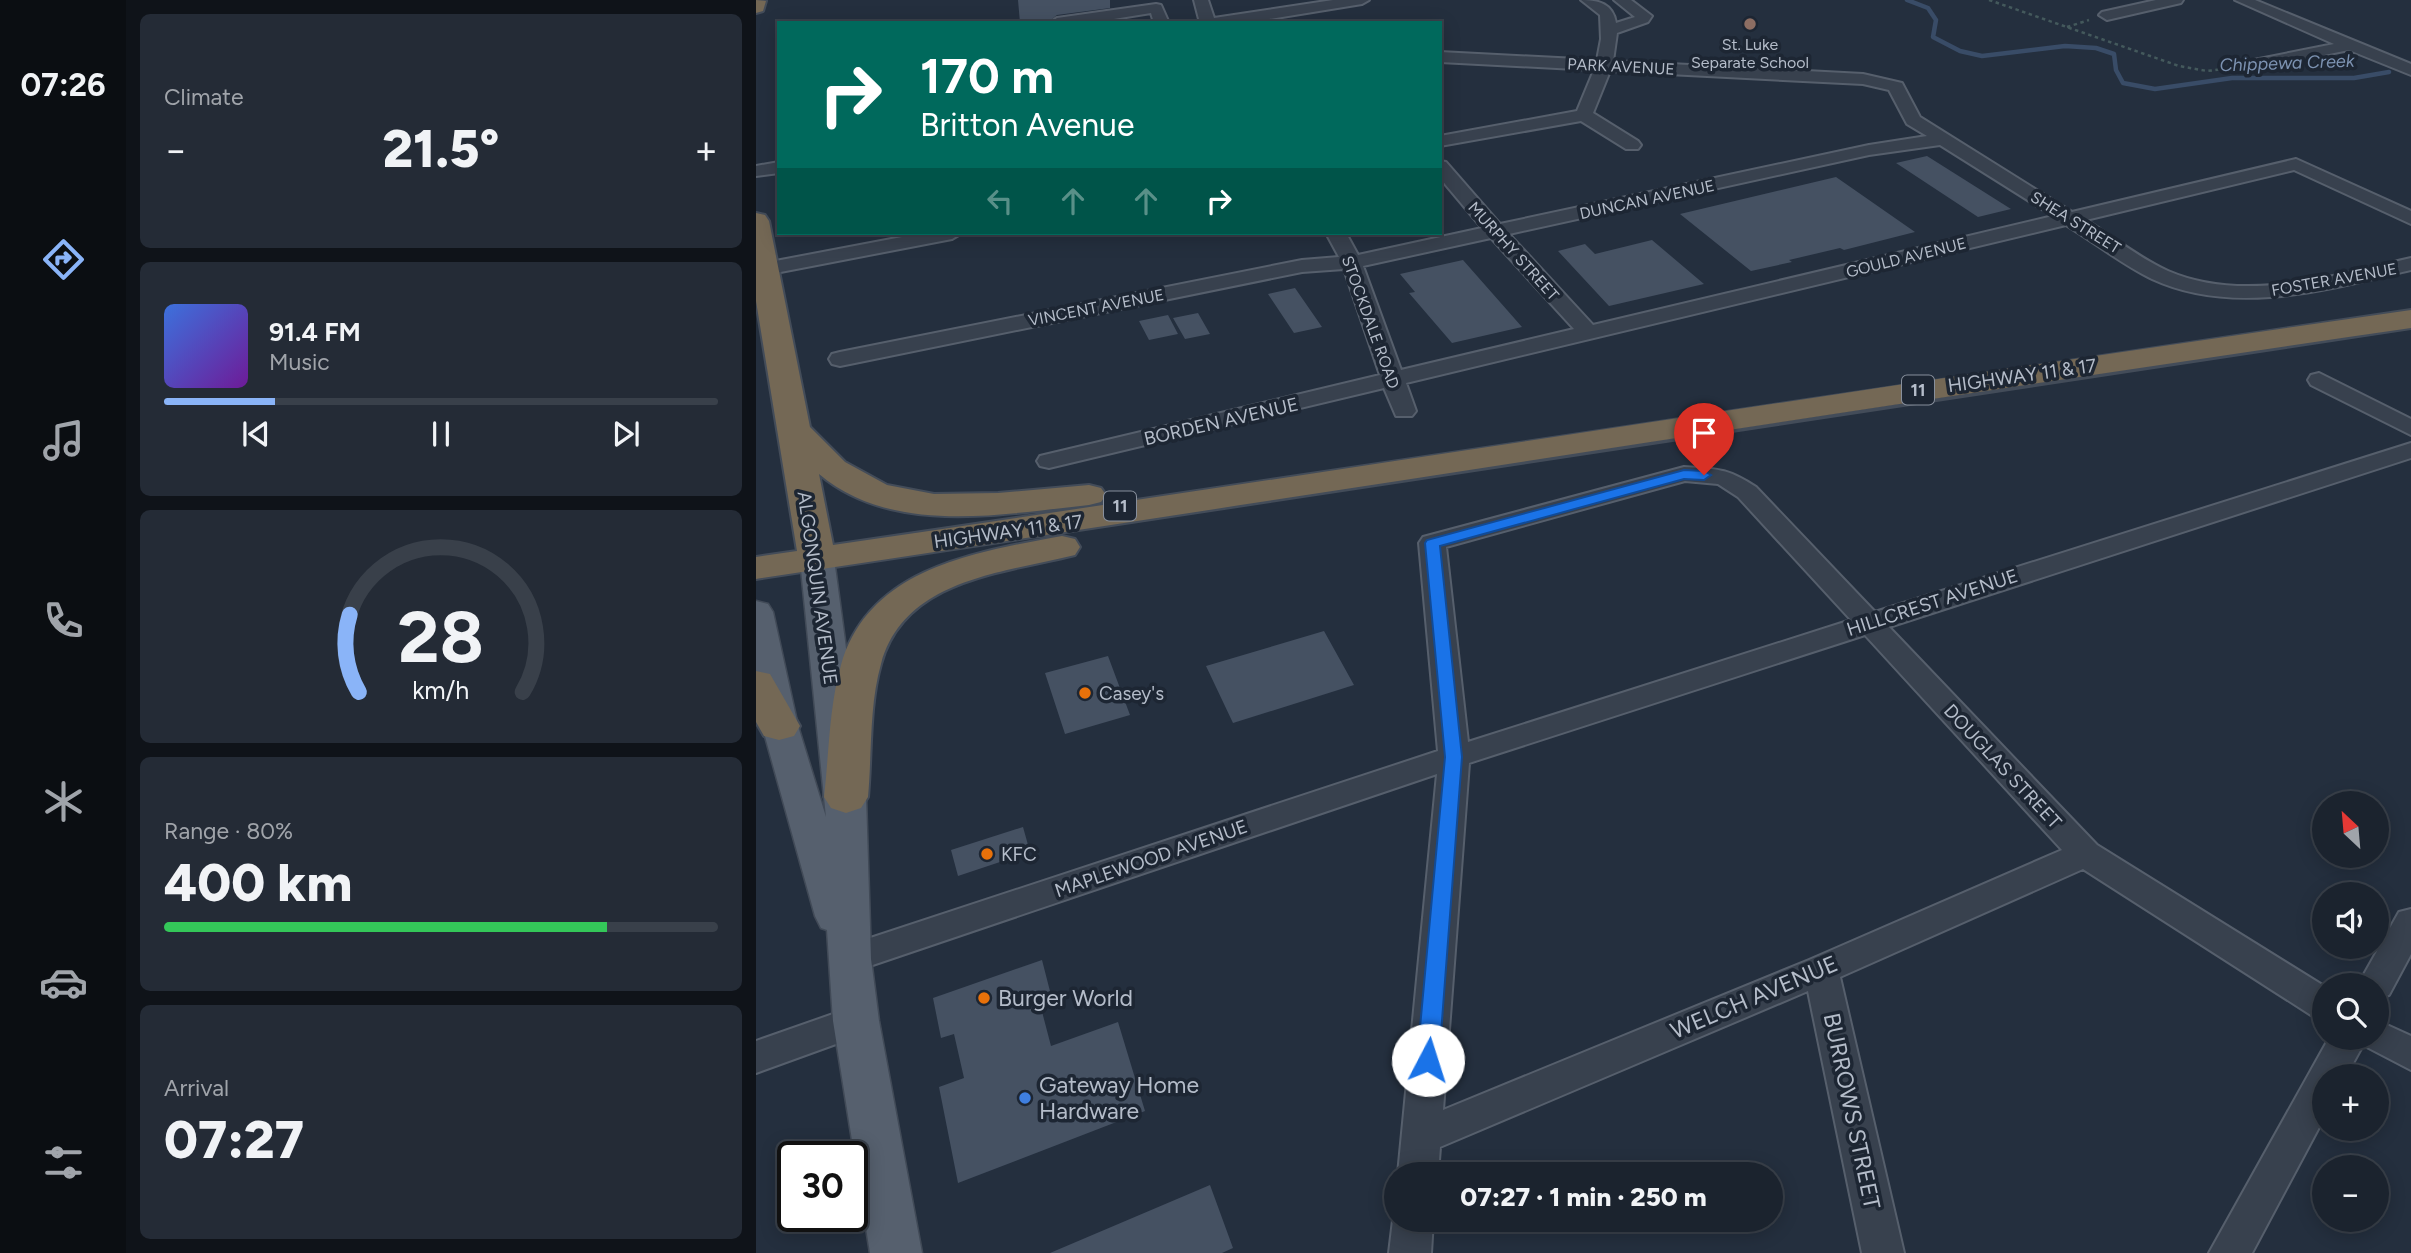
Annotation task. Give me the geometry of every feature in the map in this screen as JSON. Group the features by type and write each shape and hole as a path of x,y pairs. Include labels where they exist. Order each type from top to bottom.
{"highway":[{"path":"756,1 756,7"},
{"name":"ALGONQUIN AVENUE","path":"756,221 816,552"},
{"name":"HIGHWAY 11 & 17","path":"756,568 816,552 1426,468 1918,390 2411,319"},
{"path":"793,429 831,468 846,479 904,502 1001,502 1426,468"},
{"path":"846,797 861,663 870,639 879,624 897,605 931,583 981,564 1426,468"},
{"path":"756,555 816,552"},
{"path":"756,684 779,726"}],"main road":[{"name":"ALGONQUIN AVENUE","path":"816,552 846,797 849,958 856,1021 896,1253"},
{"name":"ALGONQUIN AVENUE","path":"756,612 779,726 849,958"}],"street":[{"path":"1201,0 1207,21"},
{"path":"1227,21 1362,0"},
{"path":"1584,115 1604,66 1612,30 1607,13 1588,0"},
{"path":"1612,30 1643,19 1644,16 1621,0"},
{"path":"2106,15 2176,0"},
{"path":"2242,0 2411,70"},
{"path":"1070,21 1156,8 1161,21"},
{"path":"2255,64 2351,45"},
{"name":"PARK AVENUE","path":"1442,57 1863,79 1896,87 1913,120 1944,139"},
{"path":"1442,141 1584,115 1632,145"},
{"name":"SHEA STREET","path":"1944,139 2160,275 2187,285 2214,290"},
{"name":"DUNCAN AVENUE","path":"1352,262 1869,150 1944,139"},
{"name":"GOULD AVENUE","path":"1393,381 2296,164 2411,218"},
{"path":"756,171 777,167"},
{"name":"MURPHY STREET","path":"1442,168 1496,232 1590,334"},
{"path":"765,269 942,235"},
{"name":"STOCKDALE ROAD","path":"1337,235 1352,262 1404,411"},
{"name":"VINCENT AVENUE","path":"841,359 1302,266 1352,262"},
{"name":"FOSTER AVENUE","path":"2214,290 2244,293 2290,289 2411,264"},
{"path":"2319,380 2411,428"},
{"name":"BORDEN AVENUE","path":"1049,461 1393,381"},
{"name":"HILLCREST AVENUE","path":"1454,757 2411,450"},
{"name":"DOUGLAS STREET","path":"1454,757 1432,543 1684,474 1724,477 1747,492 2085,854 2312,996"},
{"path":"1420,1156 1454,757"},
{"name":"MAPLEWOOD AVENUE","path":"849,958 1454,757"},
{"name":"WELCH AVENUE","path":"1420,1156 1821,970 2085,854"},
{"path":"2383,973 2411,922"},
{"name":"BURROWS STREET","path":"1821,970 1883,1253"},
{"path":"756,1057 856,1021"},
{"path":"2389,1042 2411,1054"},
{"path":"2230,1253 2312,1103"},
{"path":"1410,1253 1412,1232"}],"path":[{"path":"1989,0 2186,67 2207,71 2255,64"}],"building":[{"path":"1018,0 1110,0 1110,8 1057,15 1050,21 1020,21"},
{"path":"1927,156 2011,209 1978,217 1896,163"},
{"path":"1836,177 1915,232 1751,271 1680,214"},
{"path":"1652,240 1704,284 1609,306 1558,251 1585,244 1595,254"},
{"path":"1463,260 1522,327 1452,343 1409,293 1415,292 1400,274"},
{"path":"1295,288 1322,327 1294,333 1268,294"},
{"path":"1198,313 1210,334 1185,339 1173,318"},
{"path":"1168,315 1178,334 1149,340 1139,321"},
{"path":"1324,631 1354,685 1233,723 1206,666"},
{"path":"1108,656 1130,715 1065,734 1045,673"},
{"path":"1023,827 1030,852 958,876 951,850"},
{"path":"1042,960 1052,999 1040,1004 1051,1046 1118,1022 1145,1111 958,1183 939,1087 964,1078 954,1034 941,1038 933,998"},
{"path":"1210,1185 1233,1248 1222,1253 1050,1253"}],"waterway":[{"name":"Chippewa Creek","path":"1907,0 1928,8 1936,20 1933,37 1960,51 1982,56 2065,46 2096,48 2114,54 2116,70 2123,83 2155,89 2232,78 2354,78 2389,72"}],"place":[{"name":"St. Luke Separate School","path":"1750,24"},
{"name":"Casey's","path":"1085,693"},
{"name":"KFC","path":"987,854"},
{"name":"Burger World","path":"984,998"},
{"name":"Gateway Home Hardware","path":"1025,1098"}],"route":[{"path":"1428,1060 1454,757 1432,543 1684,474 1704,475"}]}
